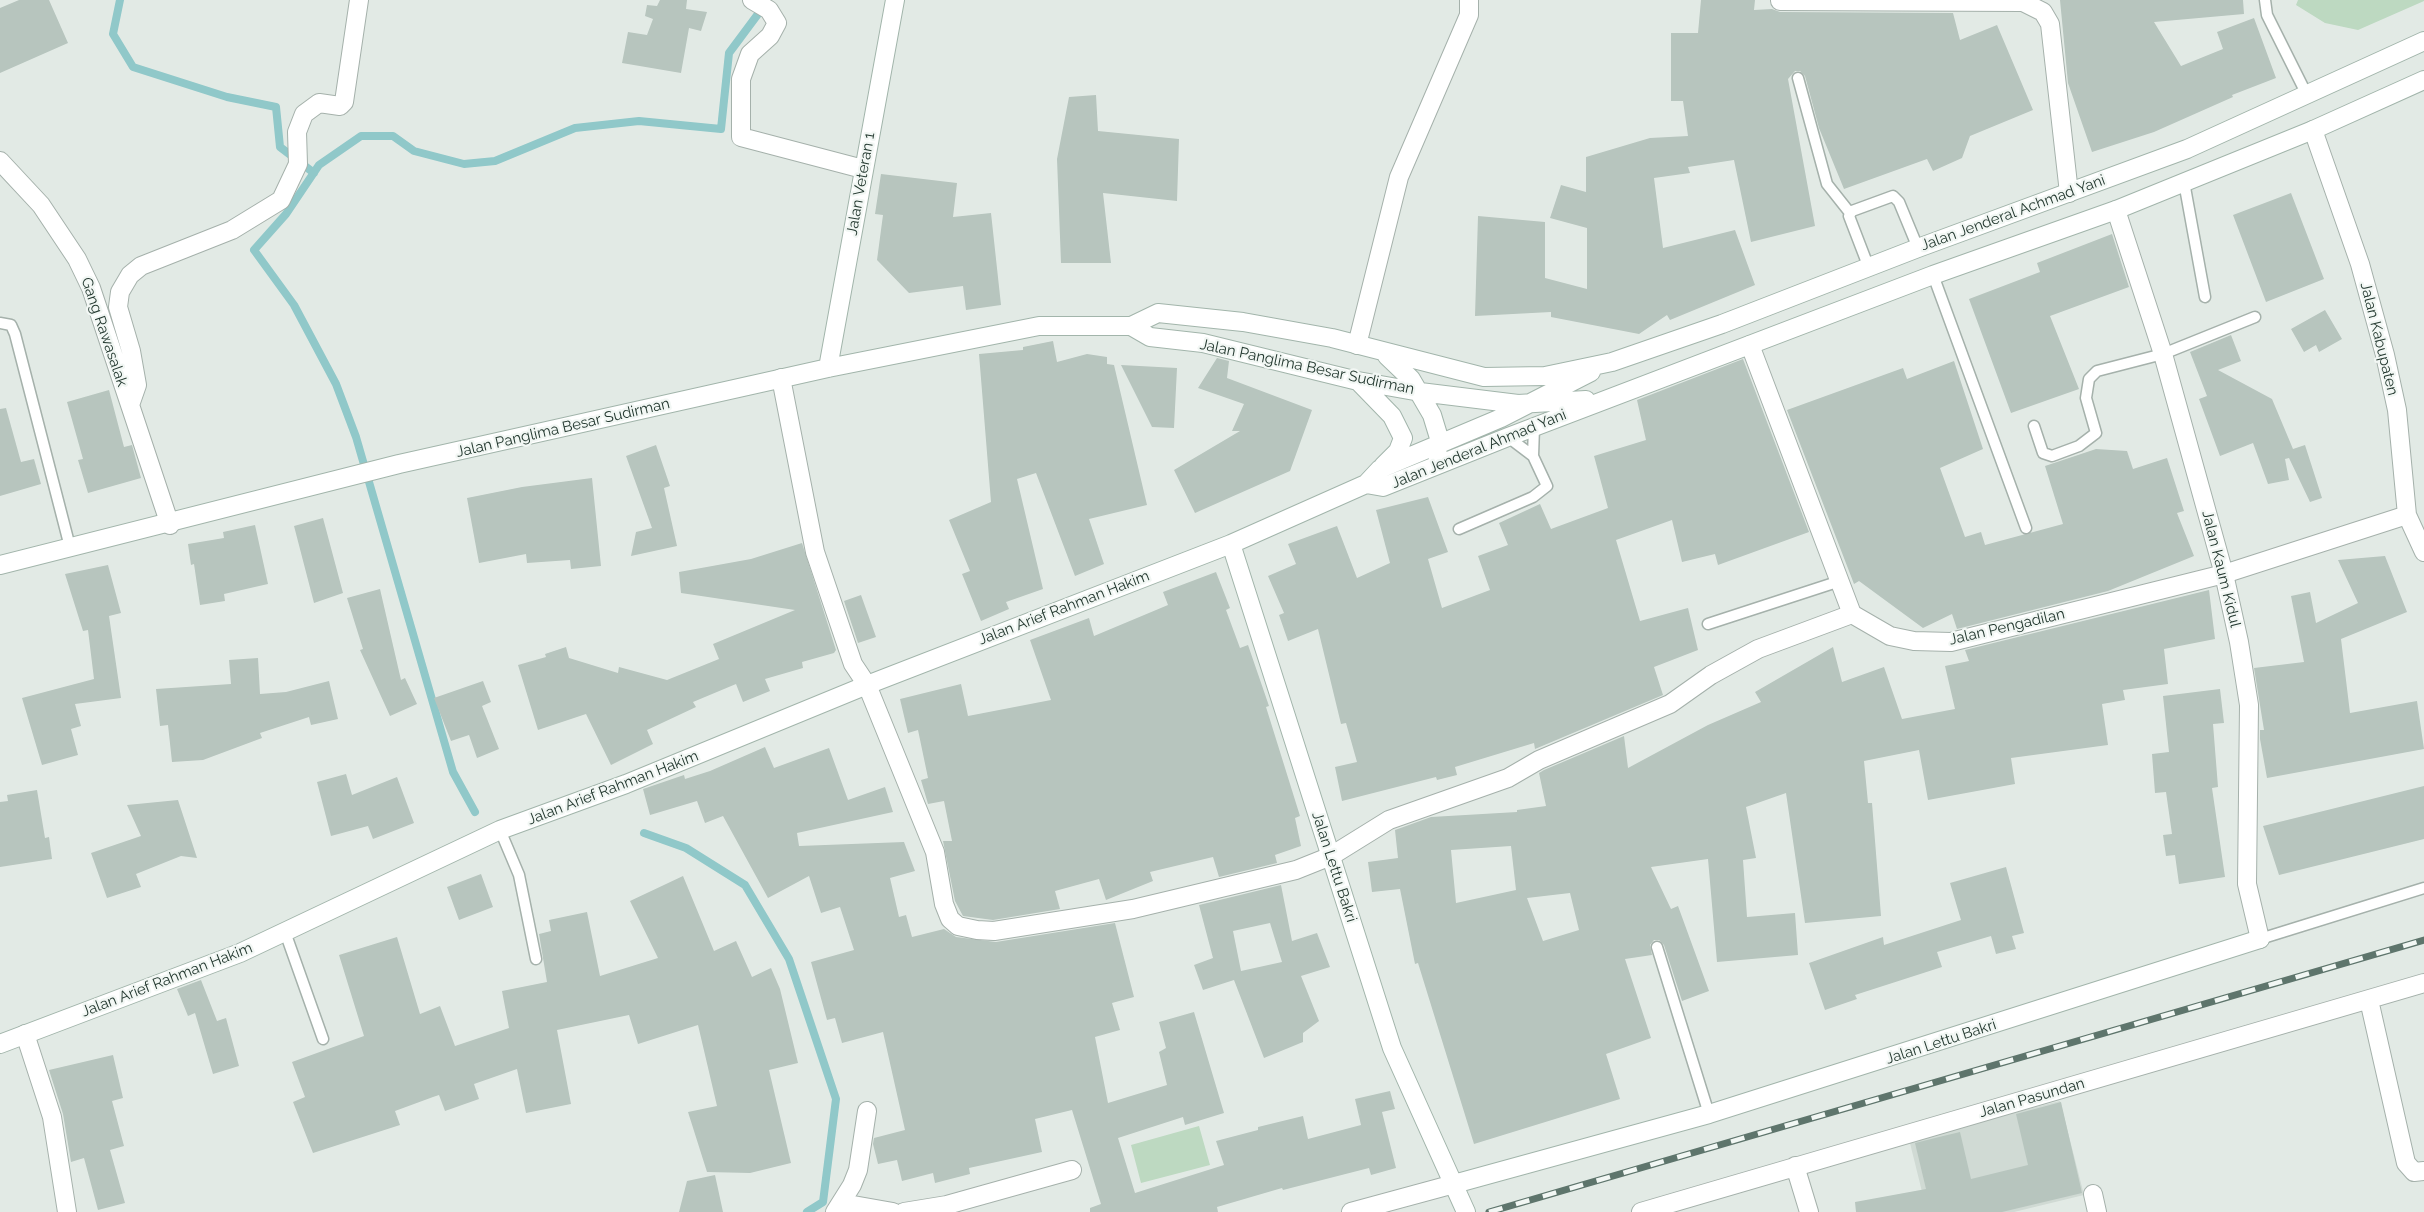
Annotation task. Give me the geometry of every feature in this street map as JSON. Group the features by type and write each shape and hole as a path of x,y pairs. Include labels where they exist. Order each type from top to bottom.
{"street":[{"path":"130,405 137,385 131,351 118,307 120,292 130,274 141,266 232,230 281,200 298,164 297,132 304,114 319,103 340,106 346,98 359,0"},
{"path":"752,0 769,10 777,23 770,36 750,54 741,79 741,137 863,169"},
{"name":"Jalan Veteran 1","path":"828,368 896,0"},
{"path":"1357,345 1399,177 1469,15 1469,0"},
{"path":"1780,1 2023,2 2044,6 2050,24 2069,193"},
{"name":"Jalan Jenderal Achmad Yani","path":"1611,362 1722,324 1918,248 2187,149 2416,45"},
{"name":"Jalan Jenderal Achmad Yani","path":"1629,391 1933,275 2116,210 2313,130 2424,80"},
{"name":"Jalan Kabupaten","path":"2313,130 2360,264 2385,355 2397,410 2406,515 2424,552"},
{"name":"Gang Rawasalak","path":"0,161 53,220 77,259 91,288 170,525"},
{"name":"Jalan Kaum Kidul","path":"2116,210 2163,354 2224,574 2239,642 2248,705 2247,884 2260,939"},
{"path":"1820,286 1830,314"},
{"name":"Jalan Panglima Besar Sudirman","path":"0,566 70,547 170,525 399,464 781,378 1039,326 1131,326 1158,313 1243,322 1357,345 1484,377 1545,376 1611,362"},
{"name":"Jalan Panglima Besar Sudirman","path":"1131,326 1150,337 1203,343 1358,381 1420,392 1531,404 1597,399 1629,391"},
{"path":"781,378 815,552 853,664 867,685 935,852 944,904 950,919 958,926 994,931 1133,909 1288,872 1331,856 1389,820 1508,778 1539,760 1670,704 1711,675 1758,649 1852,614 1750,345"},
{"path":"1384,352 1401,366 1420,392 1432,415 1439,445 1437,457 1427,471"},
{"path":"1380,469 1531,404 1611,362"},
{"path":"1358,381 1392,416 1403,438 1398,451 1366,484"},
{"name":"Jalan Jenderal Ahmad Yani","path":"1231,544 1366,484 1383,487 1629,391"},
{"name":"Jalan Pengadilan","path":"1852,614 1890,636 1914,641 1951,642 2224,574 2406,515"},
{"name":"Jalan Arief Rahman Hakim","path":"0,1044 240,952 500,830 647,776 867,685 1231,544"},
{"name":"Jalan Lettu Bakri","path":"1231,544 1392,1048 1466,1212"},
{"name":"Jalan Lettu Bakri","path":"1454,1184 1710,1114 2260,939"},
{"name":"Jalan Pasundan","path":"1641,1212 2424,983"},
{"path":"2369,1000 2406,1163 2414,1172 2424,1171"},
{"path":"25,1034 52,1117 65,1212"},
{"path":"867,1111 858,1170 839,1207 893,1212"},
{"path":"1795,1166 1809,1212"},
{"path":"904,1212 947,1205 1072,1170"},
{"path":"1351,1212 1454,1184"},
{"path":"2093,1194 2097,1212"}],"lane":[{"path":"2265,0 2267,15 2307,95"},
{"path":"1798,78 1827,184 1850,213 1869,268"},
{"path":"2184,182 2205,297"},
{"path":"1850,213 1893,196 1899,202 1918,248"},
{"path":"1933,275 2026,528"},
{"path":"2034,426 2043,453 2052,456 2079,446 2097,434 2086,398 2089,379 2097,371 2163,354 2255,317"},
{"path":"0,323 11,325 15,333 70,547"},
{"path":"1459,529 1542,492 1547,486 1533,456 1534,427"},
{"path":"1508,437 1533,456"},
{"path":"1708,624 1840,581"},
{"path":"500,830 519,875 536,959"},
{"name":"Jalan Lettu Bakri","path":"2260,939 2424,888"},
{"path":"285,932 323,1039"},
{"path":"1657,947 1710,1114"}],"shaded area":[{"path":"2060,1101 2084,1195 2014,1212 1927,1212 1909,1139"}],"green space":[{"path":"2298,0 2424,1 2358,30 2325,23 2296,5"},
{"path":"1199,1126 1210,1165 1141,1183 1131,1145"}],"building":[{"path":"19,0 49,0 68,43 0,73 0,8"},
{"path":"660,0 687,0 686,9 707,12 701,31 689,28 681,73 622,63 628,32 647,35 653,19 645,16 647,5 657,6"},
{"path":"1701,0 1755,0 1754,10 1772,9 1780,12 1953,13 1960,40 1997,25 2033,110 1970,136 1962,158 1933,171 1927,159 1844,189 1819,128 1805,76 1800,71 1795,71 1788,79 1815,226 1751,242 1734,160 1688,167 1690,173 1654,178 1663,248 1735,230 1755,285 1670,320 1667,315 1639,334 1551,317 1551,312 1475,316 1478,216 1545,222 1545,278 1587,289 1587,228 1550,218 1561,185 1586,192 1586,157 1650,138 1688,136 1683,101 1671,101 1671,33 1698,33"},
{"path":"2060,0 2243,0 2244,14 2154,22 2181,66 2223,49 2217,32 2254,18 2276,78 2232,95 2233,97 2154,132 2092,152 2068,83"},
{"path":"1096,95 1098,131 1179,139 1177,201 1103,193 1111,263 1061,263 1057,159 1069,97"},
{"path":"881,174 957,183 953,217 991,213 1001,305 966,310 963,286 909,293 877,260 883,215 875,214"},
{"path":"2291,193 2324,279 2266,302 2233,215"},
{"path":"2112,234 2129,287 2050,316 2079,389 2011,413 1969,299 2040,272 2037,263"},
{"path":"2325,310 2342,339 2319,352 2316,345 2304,352 2291,329"},
{"path":"2231,335 2241,361 2218,370 2272,399 2293,449 2305,445 2322,498 2310,502 2289,458 2285,459 2289,480 2268,484 2253,443 2220,456 2199,399 2207,396 2190,352"},
{"path":"1053,341 1057,362 1087,354 1107,357 1107,364 1114,365 1147,505 1089,519 1104,564 1075,576 1036,473 1017,479 1043,589 1006,602 1009,609 981,621 962,574 970,571 949,520 991,502 979,354 1023,350 1023,347"},
{"path":"1217,358 1229,361 1227,378 1312,410 1290,471 1195,513 1174,470 1240,431 1232,431 1244,404 1198,388"},
{"path":"1743,359 1809,532 1718,565 1715,554 1682,562 1672,520 1616,540 1640,621 1688,608 1698,650 1654,667 1663,695 1535,749 1534,743 1455,767 1457,775 1437,780 1436,777 1342,801 1335,767 1357,762 1346,723 1341,724 1318,629 1288,641 1279,615 1284,613 1268,576 1296,564 1288,544 1337,526 1357,578 1390,563 1376,510 1428,497 1448,552 1428,559 1442,608 1490,590 1478,556 1508,545 1499,523 1540,504 1551,529 1608,508 1594,456 1646,440 1637,400"},
{"path":"1954,361 1983,449 1940,468 1965,537 1981,532 1985,545 2063,524 2045,466 2096,449 2127,451 2133,469 2167,458 2184,511 2177,513 2194,556 2108,591 1957,629 1952,614 1923,628 1859,581 1854,584 1787,410 1903,368 1907,379"},
{"path":"1121,365 1177,368 1174,428 1152,427"},
{"path":"109,390 124,447 132,445 141,478 88,493 78,460 83,459 67,402"},
{"path":"6,408 21,462 34,459 41,484 0,496 0,409"},
{"path":"656,445 670,486 664,488 677,546 631,556 636,532 652,528 626,456"},
{"path":"592,478 601,566 571,569 570,560 527,563 526,554 479,563 467,498 522,487"},
{"path":"323,518 343,593 314,603 294,526"},
{"path":"255,525 268,584 224,594 225,601 200,605 194,564 191,565 188,544 224,538 223,532"},
{"path":"802,543 836,650 834,653 802,662 803,668 765,679 770,691 743,702 736,684 693,702 696,707 647,730 653,744 611,765 586,714 538,730 518,665 546,657 545,654 566,647 569,658 618,673 619,667 667,680 719,659 713,644 795,610 681,593 679,572 751,559"},
{"path":"2385,556 2407,612 2341,639 2350,713 2417,701 2424,749 2267,778 2260,739 2260,730 2264,730 2254,668 2304,662 2291,596 2310,592 2316,623 2358,603 2338,560"},
{"path":"108,565 121,613 109,616 121,698 75,704 81,726 71,729 78,755 42,765 22,698 94,679 88,630 83,631 65,574"},
{"path":"1216,572 1230,608 1226,610 1240,648 1248,645 1269,706 1266,707 1300,816 1295,818 1301,846 1275,855 1277,863 1219,877 1213,857 1150,872 1153,881 1106,900 1099,879 1055,891 1060,909 993,920 963,916 955,901 943,841 952,841 944,801 928,804 921,780 928,778 918,730 908,733 900,699 961,684 968,716 1051,700 1030,640 1089,618 1094,636 1168,605 1163,592"},
{"path":"380,589 401,680 405,678 417,704 390,716 360,650 363,649 347,598"},
{"path":"2209,590 2215,639 2164,649 2168,684 2123,690 2125,700 2102,704 2108,745 2011,758 2015,784 1928,800 1919,750 1864,761 1868,803 1872,803 1881,916 1805,923 1786,793 1746,807 1756,858 1743,860 1747,917 1795,913 1798,955 1717,962 1708,859 1651,867 1671,909 1678,906 1709,991 1682,1001 1664,945 1659,940 1654,940 1650,945 1652,955 1625,959 1651,1038 1606,1054 1620,1099 1474,1144 1418,963 1415,964 1400,889 1372,892 1368,862 1398,858 1395,830 1431,817 1517,812 1517,810 1546,806 1539,773 1544,770 1624,736 1628,768 1708,725 1761,702 1755,692 1833,647 1842,682 1884,667 1902,719 1955,709 1945,666 1969,661 1965,650","holes":["1511,846 1516,890 1456,903 1451,850","1570,893 1579,930 1543,941 1527,898"]},
{"path":"861,595 876,637 858,643 844,601"},
{"path":"258,658 260,694 286,692 329,681 338,719 311,725 309,717 260,733 262,738 203,760 172,762 168,725 160,726 156,689 231,684 229,660"},
{"path":"483,681 491,702 482,706 499,749 477,758 469,735 451,741 434,698"},
{"path":"2220,689 2224,723 2213,724 2218,787 2212,788 2225,877 2179,884 2175,855 2166,856 2163,835 2172,834 2166,792 2155,793 2152,754 2169,752 2163,696"},
{"path":"765,747 774,768 829,748 848,800 885,787 893,812 797,833 799,846 904,842 915,871 890,878 899,917 906,915 912,937 944,929 956,937 996,942 1115,923 1134,997 1112,1003 1120,1030 1095,1037 1108,1103 1167,1085 1159,1052 1166,1048 1159,1022 1194,1012 1224,1113 1185,1125 1183,1117 1118,1138 1135,1193 1224,1165 1216,1141 1258,1130 1258,1127 1303,1116 1308,1139 1361,1125 1355,1099 1390,1091 1395,1109 1382,1112 1396,1168 1371,1175 1369,1168 1283,1190 1282,1188 1217,1207 1218,1212 1090,1212 1090,1208 1101,1204 1072,1110 1035,1119 1042,1152 969,1168 970,1174 935,1183 933,1173 902,1181 897,1160 878,1164 873,1144 874,1138 905,1130 883,1032 842,1043 835,1018 827,1020 811,962 854,950 840,907 821,913 809,876 768,898 723,816 705,823 697,801 650,815 643,789 684,775 685,779 710,771"},
{"path":"346,774 352,795 397,777 414,823 373,839 368,826 331,836 317,782"},
{"path":"2424,786 2424,839 2279,875 2263,826"},
{"path":"37,790 45,838 49,837 52,859 0,867 0,802 8,801 7,795"},
{"path":"178,800 197,858 181,856 136,874 141,887 107,898 91,853 141,836 127,805"},
{"path":"2006,867 2024,933 2012,936 2016,949 1996,954 1991,936 1937,952 1942,967 1855,995 1857,999 1825,1010 1809,963 1883,937 1884,945 1961,920 1950,883"},
{"path":"481,874 493,907 459,920 447,887"},
{"path":"683,876 714,951 736,941 752,977 771,968 780,989 798,1063 769,1070 791,1163 750,1173 707,1172 688,1112 717,1106 698,1025 638,1044 629,1015 557,1030 571,1104 526,1113 517,1069 474,1084 479,1099 445,1111 439,1095 395,1111 400,1125 313,1153 293,1102 305,1097 292,1062 364,1036 339,955 397,937 420,1014 440,1006 455,1046 509,1028 502,991 547,982 539,934 551,931 549,920 587,912 600,976 658,958 630,901"},
{"path":"1281,885 1292,941 1317,933 1330,967 1301,976 1319,1021 1303,1033 1303,1042 1264,1058 1234,980 1203,990 1194,965 1213,958 1199,905","holes":["1270,923 1282,962 1241,971 1233,931"]},
{"path":"201,980 217,1021 226,1018 239,1066 213,1074 195,1013 188,1016 177,989"},
{"path":"113,1055 123,1098 112,1101 124,1146 110,1150 125,1203 98,1210 84,1158 71,1162 63,1114 49,1070"},
{"path":"2061,1102 2082,1193 2002,1212 1856,1212 1855,1202 1926,1189 1915,1143 1960,1132 1971,1179 2028,1165 2016,1114"},
{"path":"715,1175 723,1212 679,1212 687,1181"}],"waterway":[{"path":"120,0 113,34 133,67 227,97 276,107 280,147 314,173"},
{"path":"475,812 453,772 356,437 336,384 294,305 254,250 286,214 319,165 361,136 393,136 414,151 464,164 495,161 575,128 639,121 721,129 729,53 764,6"},
{"path":"644,833 686,848 745,885 789,959 836,1099 823,1202 807,1212"}],"railway":[{"path":"1489,1212 2424,940"}]}
